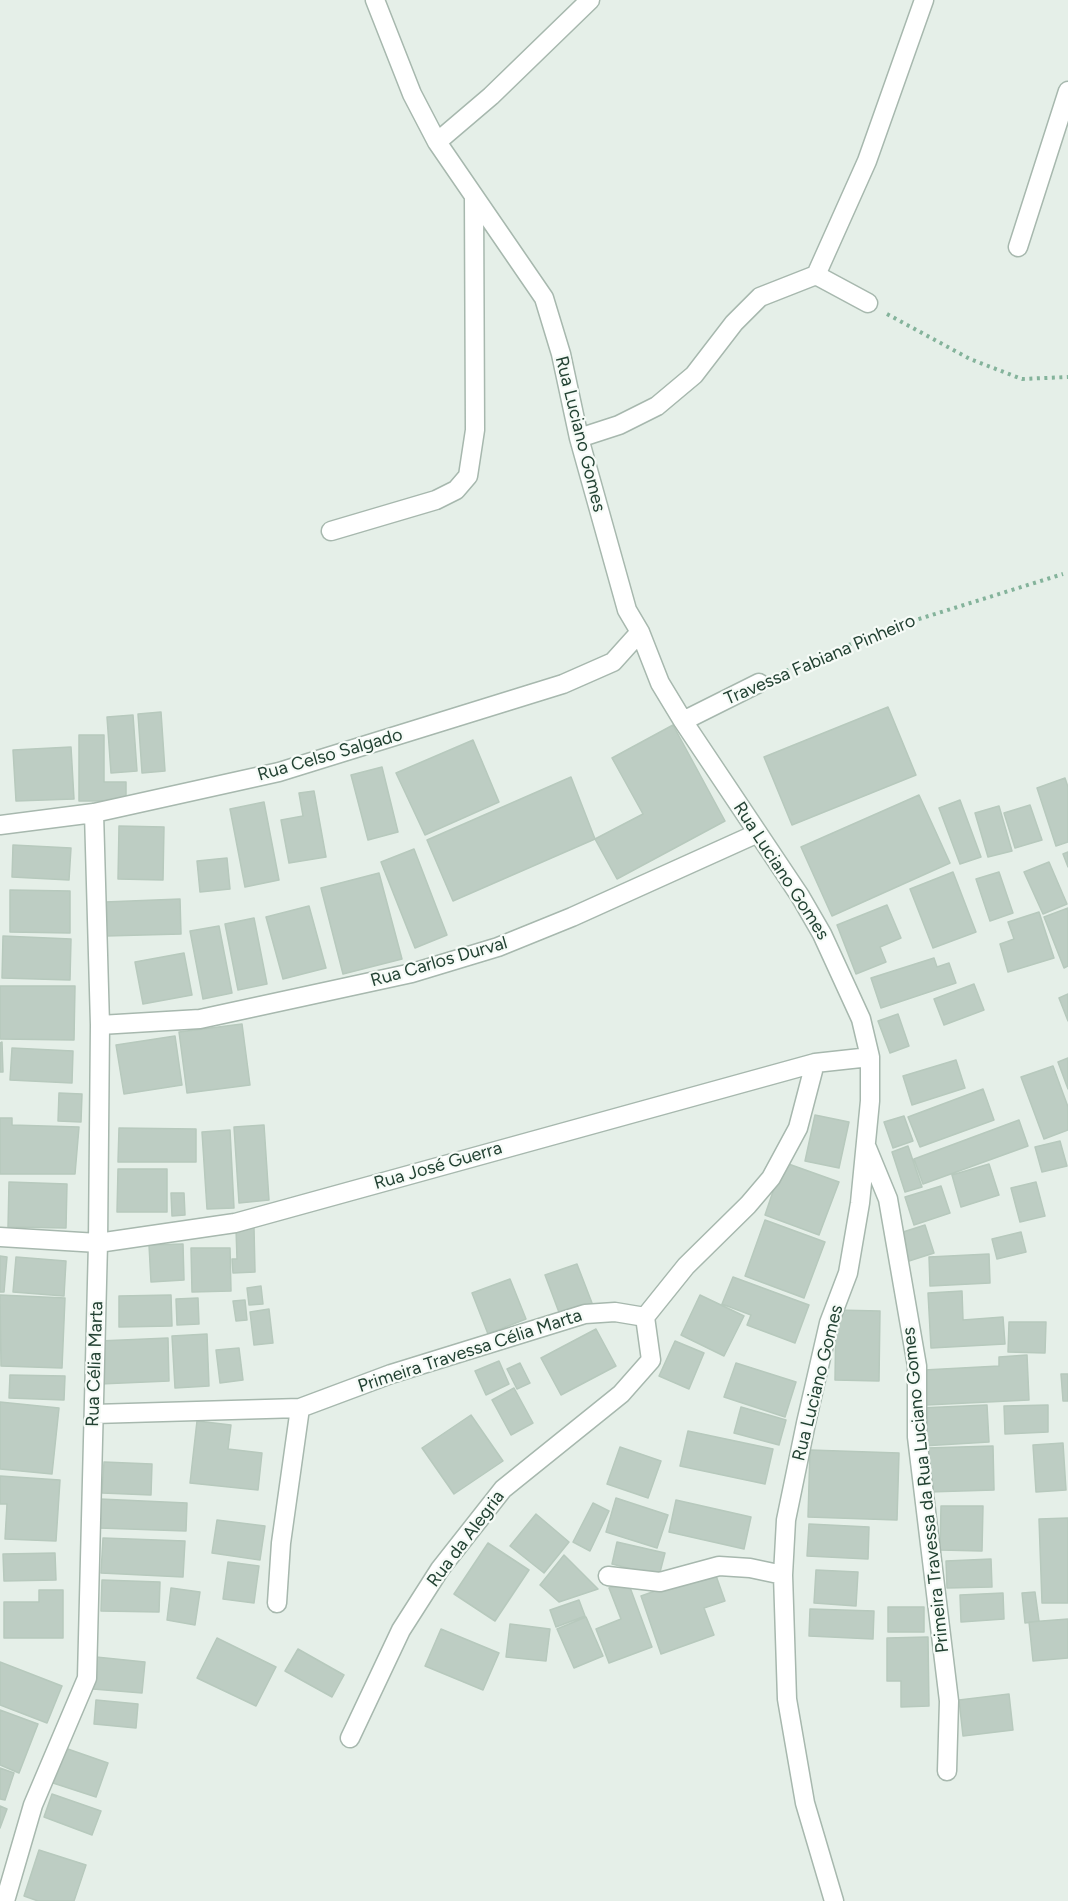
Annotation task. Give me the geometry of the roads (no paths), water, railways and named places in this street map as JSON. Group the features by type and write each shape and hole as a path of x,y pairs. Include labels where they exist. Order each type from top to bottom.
{"street":[{"name":"Rua Luciano Gomes","path":"375,0 412,94 436,142 516,254 544,298 561,354 579,438 627,610 640,632 660,683 800,896 840,967 861,1019 870,1057 870,1101 860,1203 848,1273 829,1323 786,1520 783,1575 787,1699 806,1803 834,1901"},
{"path":"436,142 492,96 590,0"},
{"path":"579,438 619,425 657,406 693,375 734,323 760,297 816,275 867,161 924,0"},
{"path":"1018,247 1068,91"},
{"path":"331,531 436,500 456,490 468,476 475,430 474,197"},
{"path":"816,275 868,303"},
{"name":"Rua Celso Salgado","path":"0,825 94,813 279,772 563,684 613,662 640,632"},
{"name":"Travessa Fabiana Pinheiro","path":"683,721 759,682"},
{"name":"Rua Célia Marta","path":"5,1901 33,1805 87,1677 98,1243 100,1025 94,813"},
{"name":"Rua Carlos Durval","path":"100,1025 200,1019 412,973 498,947 562,922 758,834"},
{"name":"Rua José Guerra","path":"0,1237 98,1243 236,1223 815,1063 870,1057"},
{"path":"645,1317 686,1266 748,1205 771,1178 798,1128 815,1063"},
{"name":"Primeira Travessa da Rua Luciano Gomes","path":"865,1143 888,1199 917,1366 917,1437 949,1701 946,1771"},
{"name":"Primeira Travessa Célia Marta","path":"94,1413 300,1408 392,1374 585,1314 615,1312 645,1317"},
{"name":"Rua da Alegria","path":"350,1738 401,1630 440,1569 503,1489 621,1394 651,1360 645,1317"},
{"path":"277,1603 280,1543 300,1408"},
{"path":"608,1576 660,1582 719,1566 750,1568 783,1575"}]}
